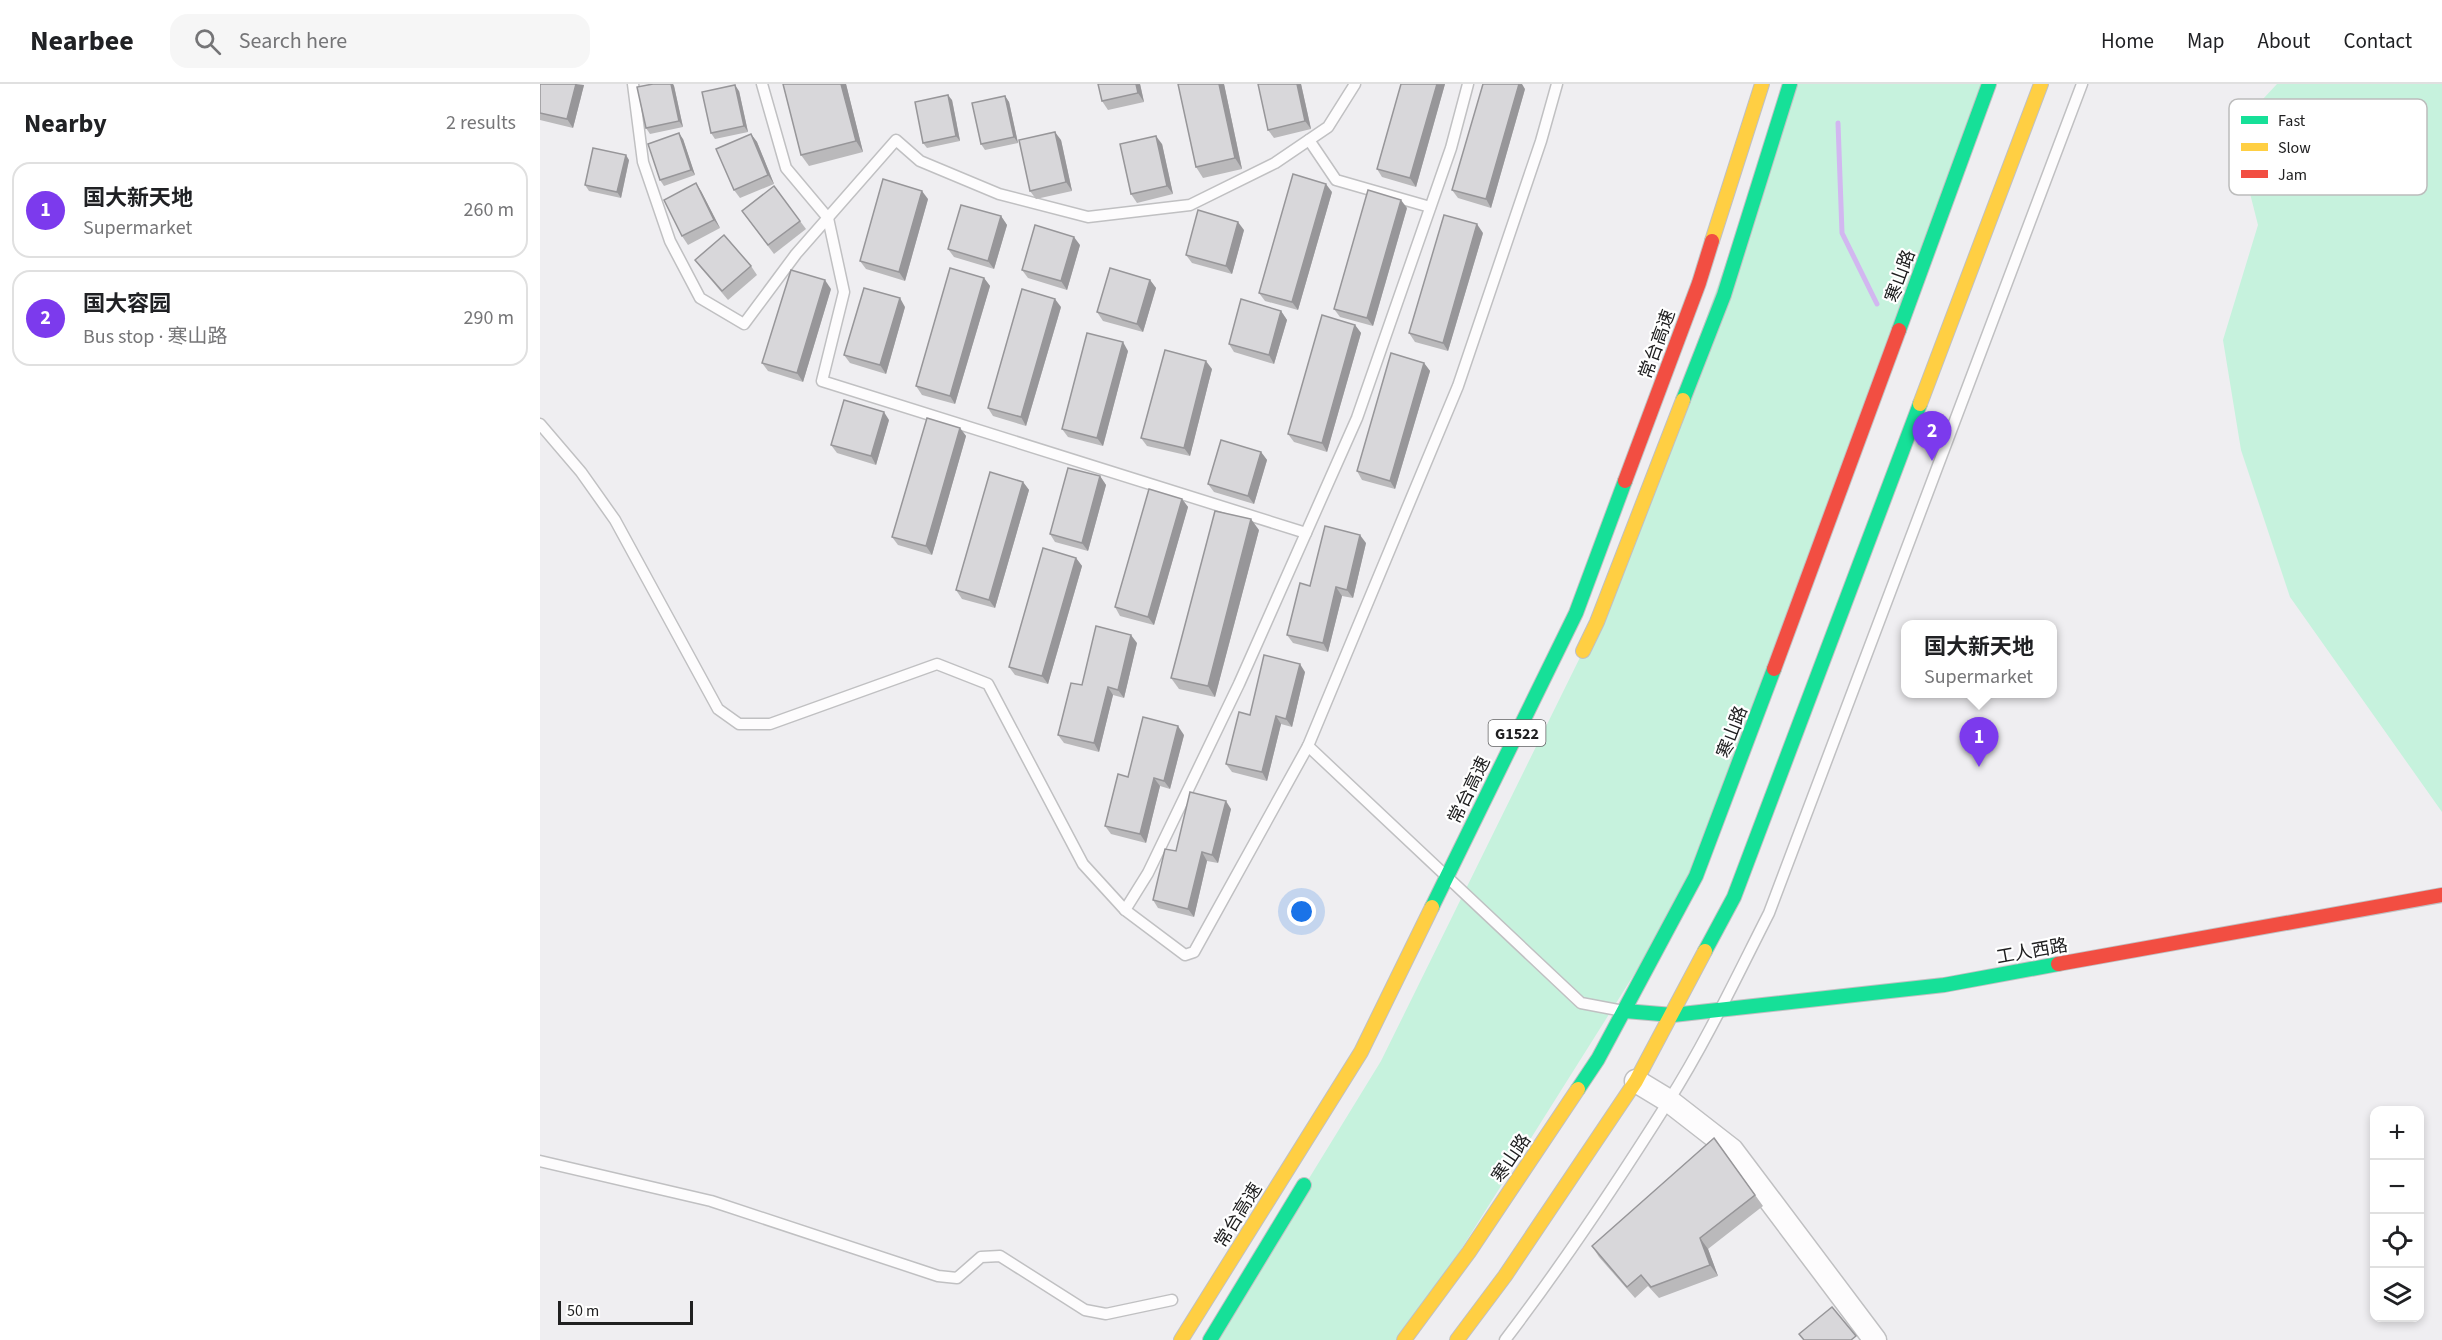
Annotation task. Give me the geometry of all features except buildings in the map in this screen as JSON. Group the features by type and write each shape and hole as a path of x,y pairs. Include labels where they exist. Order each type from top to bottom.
{"main road":[{"name":"常台高速","path":"1181,1340 1361,1052 1576,613 1699,283 1762,84"},
{"path":"1576,665 1597,622 1724,295 1791,84"},
{"name":"寒山路","path":"1404,1340 1469,1252 1598,1059 1696,876 1818,556 1989,84"},
{"path":"1457,1340 1505,1276 1636,1081 1673,1016 1734,897 2041,84"},
{"path":"1460,901 1470,879"},
{"name":"工人西路","path":"1625,1011 1673,1016 1944,985 2442,895"},
{"path":"1210,1340 1314,1171"}],"street":[{"path":"1636,1081 1669,1101 1732,1150 1875,1340"}],"lane":[{"path":"633,84 643,162 670,241 700,298 744,324 796,254 896,140 920,161 999,195 1088,216 1190,205 1275,163 1328,127 1355,84"},
{"path":"762,84 786,168 828,218 844,292 822,381 1306,533"},
{"path":"1125,910 1148,873 1239,684 1357,418 1450,148 1468,84"},
{"path":"540,424 581,472 615,520 718,710 739,724 770,724 938,664 988,684 1083,864 1125,910 1185,956 1194,952 1308,746 1458,386 1541,141 1557,84"},
{"path":"1505,1340 1536,1299 1669,1101 1720,1010 1770,913 2082,84"},
{"path":"1309,140 1336,180 1430,207"},
{"path":"1308,746 1581,1003 1625,1011"},
{"path":"540,1161 711,1201 938,1276 957,1278 981,1257 999,1256 1085,1310 1106,1314 1172,1300"}],"green space":[{"path":"1790,84 1989,84 1696,876 1404,1340 1210,1340 1381,1061 1597,623"},
{"path":"2277,84 2442,84 2442,812 2290,597 2241,450 2223,340 2258,225 2250,195 2427,195 2427,99 2263,99"}],"waterway":[{"path":"1838,123 1842,233 1877,304"}],"traffic: fast":[{"path":"1683,400 1724,295 1790,84"},
{"path":"1899,330 1989,84"},
{"path":"1705,951 1734,897 1920,404"},
{"path":"1432,907 1576,613 1625,481"},
{"path":"1578,1089 1598,1059 1696,876 1774,669"},
{"path":"1625,1011 1673,1015 1944,985 2058,964"},
{"path":"1210,1340 1304,1185"}],"traffic: slow":[{"path":"1712,241 1762,84"},
{"path":"1920,404 2041,84"},
{"path":"1583,651 1597,622 1683,400"},
{"path":"1181,1340 1361,1052 1432,907"},
{"path":"1457,1340 1505,1276 1636,1081 1705,951"},
{"path":"1404,1340 1469,1252 1578,1089"}],"traffic: jam":[{"path":"1625,481 1699,283 1712,241"},
{"path":"1774,669 1899,330"},
{"path":"2058,964 2442,895"}],"place":[{"name":"国大容园","path":"1932,461"},
{"name":"国大新天地","path":"1979,767"}]}
